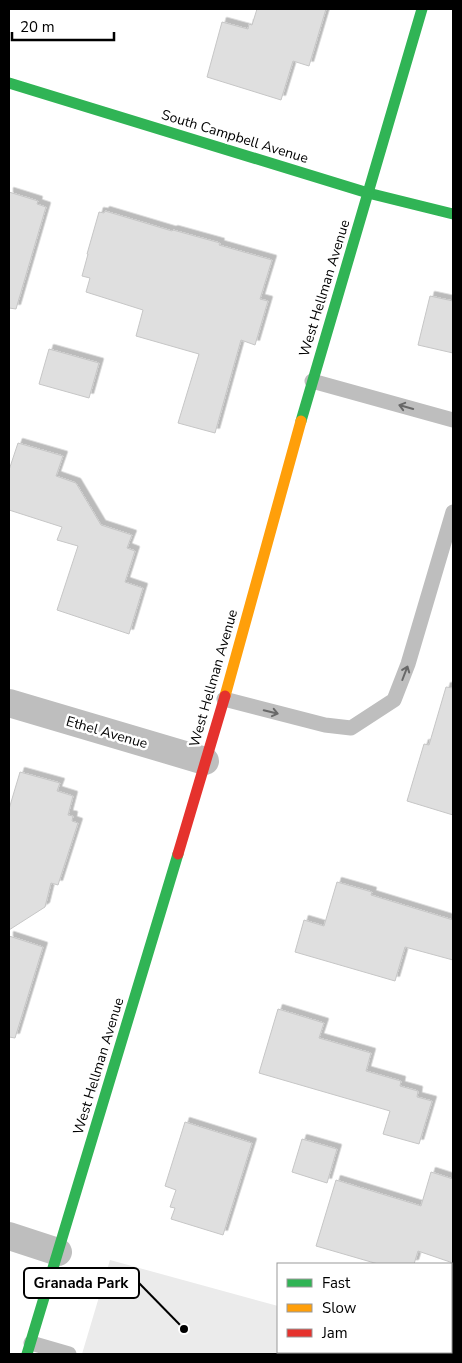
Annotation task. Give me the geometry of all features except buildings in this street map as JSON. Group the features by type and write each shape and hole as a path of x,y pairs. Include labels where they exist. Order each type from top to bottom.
{"street":[{"name":"West Hellman Avenue","path":"29,1348 224,699 312,381 422,9"},
{"name":"South Campbell Avenue","path":"9,83 368,193 453,214"},
{"name":"Ethel Avenue","path":"9,703 205,761"},
{"path":"9,1236 58,1252"}],"lane":[{"path":"312,381 453,420"},
{"path":"224,699 325,725 351,728 394,700 408,664 453,512"},
{"path":"29,1348 69,1354"}],"shaded area":[{"path":"110,1260 277,1306 277,1353 451,1354 82,1354"}],"traffic: fast":[{"path":"301,421 422,9"},
{"path":"9,83 368,193 453,214"},
{"path":"27,1354 178,854"}],"traffic: slow":[{"path":"225,696 301,421"}],"traffic: jam":[{"path":"178,854 225,696"}],"place":[{"name":"Granada Park","path":"184,1329"}]}
